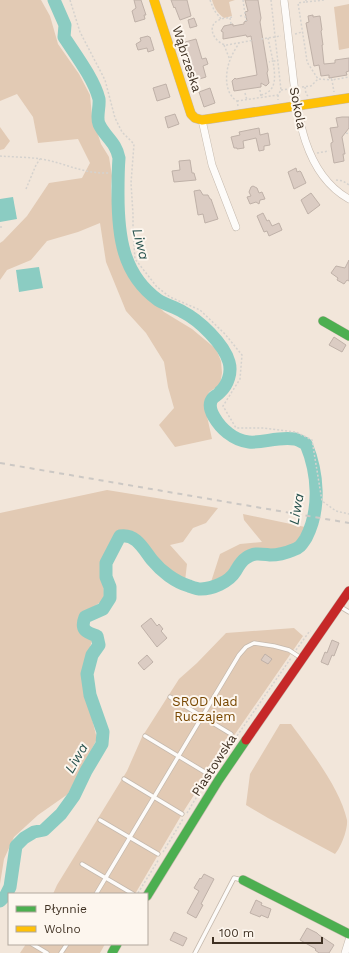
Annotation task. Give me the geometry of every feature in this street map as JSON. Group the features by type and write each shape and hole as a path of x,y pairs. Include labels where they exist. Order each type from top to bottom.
{"street":[{"name":"Wąbrzeska","path":"154,0 191,114 195,118 202,120"},
{"name":"Sokola","path":"284,0 296,106 302,132 319,171 335,190 349,199"},
{"path":"236,227 212,165 202,120 349,98"},
{"path":"323,321 349,336"},
{"name":"Piastowska","path":"148,894 218,781 349,591"},
{"path":"243,880 349,934"},
{"path":"345,953 349,940"}],"lane":[{"path":"338,605 349,612"},
{"path":"97,893 202,716 246,647 254,642 274,646 292,652 302,658"},
{"path":"170,697 231,734"},
{"path":"144,736 208,774"},
{"path":"124,779 182,814"},
{"path":"100,820 158,854"},
{"path":"82,864 131,893"},
{"path":"195,953 234,878 243,880"},
{"path":"34,945 47,953"}],"path":[{"path":"70,0 80,32 105,80 115,118 122,132 134,144 131,183 135,259 157,287 170,297 200,310 225,334 242,355 240,379 223,406 236,428 264,428 296,432 312,440 322,502 336,511 349,514"},
{"path":"210,0 214,10 221,19"},
{"path":"243,0 246,22"},
{"path":"270,0 281,90 278,95 278,99"},
{"path":"318,79 307,62 298,3 324,0"},
{"path":"240,16 245,14"},
{"path":"230,60 224,45 215,39 212,30 215,24 221,19 231,17 231,24"},
{"path":"301,26 306,25"},
{"path":"261,39 283,35"},
{"path":"261,96 268,92 273,86 275,75 268,38"},
{"path":"224,45 254,40"},
{"path":"239,43 230,60 227,71 227,86 232,98 237,101 261,96 278,95"},
{"path":"269,62 277,61"},
{"path":"281,90 311,86 318,79 332,80 349,77"},
{"path":"332,80 334,92 340,90"},
{"path":"304,87 309,103"},
{"path":"260,90 261,96"},
{"path":"245,93 247,100"},
{"path":"237,101 238,107"},
{"path":"314,150 319,159"},
{"path":"316,153 329,151"},
{"path":"0,156 40,159 81,171 108,173"},
{"path":"26,189 40,159"},
{"path":"332,179 343,181 349,185"},
{"path":"0,226 4,227"}],"green space":[{"path":"0,0 41,0 50,16 58,44 79,74 90,95 92,116 101,144 109,157 112,176 111,186 114,229 118,247 126,266 135,282 164,312 192,329 216,349 221,361 222,373 220,385 209,392 205,407 212,439 175,447 159,425 174,408 168,387 164,362 146,333 126,311 106,262 100,223 78,232 47,241 31,260 7,270 0,280 0,243 27,216 49,183 82,178 90,163 78,139 38,143 33,117 17,94 0,101"},
{"path":"212,0 235,0 229,2 232,16 224,18 216,10"},
{"path":"349,4 349,48 339,50 334,7"},
{"path":"0,127 10,141 4,149 0,150"},
{"path":"107,490 218,508 206,523 193,528 183,542 170,545 187,564 185,581 158,560 144,540 124,531 115,534 103,563 104,600 80,615 80,632 93,638 81,674 97,739 68,794 38,815 14,837 4,859 0,884 0,513"},
{"path":"243,514 305,527 297,543 273,551 255,550 237,558 225,576 211,582 220,554 240,544 262,542 244,520"},
{"name":"SROD Nad Ruczajem","path":"294,628 303,636 208,773 136,893 53,893 127,771 142,737 179,679 226,633"},
{"path":"280,724 291,724 324,770 338,795 347,820 342,843 335,854 246,805 250,774"},
{"path":"25,945 104,945 100,953 20,953"}],"water":[{"path":"13,197 17,219 0,222 0,199"},
{"path":"39,267 43,288 19,292 16,270"}],"building":[{"path":"134,0 141,0 146,15 144,15 145,19 135,22 132,11 136,8"},
{"path":"171,0 187,0 191,16 180,20"},
{"path":"245,0 258,0 269,83 266,86 261,83 261,87 234,91 232,81 235,78 257,75 251,36 247,37 246,35 223,39 223,32 221,31 224,26 244,24 244,22 247,21 245,12 248,11"},
{"path":"313,15 313,17 320,16 324,64 335,63 335,60 349,58 349,71 346,72 347,75 329,78 329,75 321,76 319,65 314,66 306,23 309,22 308,16"},
{"path":"194,18 197,26 190,28 188,20"},
{"path":"150,37 154,50 148,52 147,48 138,50 136,44 141,41 140,38"},
{"path":"196,39 202,59 206,58 208,64 203,66 206,77 196,80 185,42"},
{"path":"166,84 170,97 157,101 153,88"},
{"path":"210,88 215,103 204,107 199,92"},
{"path":"175,114 179,124 168,128 165,117"},
{"path":"349,117 349,128 342,137 345,154 343,154 344,161 334,163 331,146 331,143 333,142 330,128 338,127 336,118"},
{"path":"259,128 260,135 268,133 270,145 264,146 264,150 259,151 256,138 243,141 244,148 234,148 231,137 240,135 239,132"},
{"path":"190,160 192,173 194,173 196,180 174,182 172,171 180,170 179,161"},
{"path":"296,168 297,172 301,172 306,183 294,189 288,172"},
{"path":"253,186 257,188 259,193 262,192 265,199 260,200 259,204 256,202 250,204 247,197 251,196 249,192"},
{"path":"200,190 203,195 208,195 211,199 218,219 205,223 203,214 198,215 194,191"},
{"path":"311,193 320,205 308,214 301,200"},
{"path":"263,213 267,221 269,220 272,226 279,223 282,230 269,236 267,231 264,232 257,216"},
{"path":"349,260 349,281 347,280 344,284 337,280 338,278 331,273 336,266 345,268"},
{"path":"334,337 346,345 342,352 329,345"},
{"path":"151,618 157,626 159,624 163,629 161,631 167,638 157,647 141,626"},
{"path":"332,640 339,643 334,656 332,655 328,665 321,662 325,652 327,653"},
{"path":"265,654 272,659 268,664 261,660"},
{"path":"147,655 153,662 144,670 138,663"},
{"path":"204,874 214,879 201,904 203,905 196,918 187,913 199,891 194,888"},
{"path":"256,900 262,903 261,905 271,909 268,918 250,913"},
{"path":"307,928 334,945 329,953 319,953 315,950 316,949 300,940"},
{"path":"174,932 187,938 183,946 170,940"}],"waterway":[{"name":"Liwa","path":"0,901 6,895 10,887 16,846 24,838 34,832 44,830 61,814 74,796 86,771 102,744 103,732 90,695 87,674 92,655 99,645 97,636 87,632 83,625 85,617 103,609 110,598 110,587 106,577 106,563 120,536 131,537 139,543 152,560 164,572 174,579 195,588 205,589 229,579 240,564 249,556 258,554 279,554 299,547 306,538 311,527 316,503 313,467 306,444 299,440 286,438 261,442 245,441 237,439 228,433 217,422 210,407 213,398 223,389 229,378 230,366 226,355 210,333 196,321 180,310 158,300 146,290 130,266 124,253 119,224 118,152 99,124 99,99 97,91 84,67 64,37 65,25 54,0"}],"railway":[{"path":"0,463 349,523"}],"traffic: fast":[{"path":"323,321 349,336"},
{"path":"148,894 218,781 246,740"},
{"path":"243,880 349,934"},
{"path":"112,953 116,945"}],"traffic: slow":[{"path":"154,0 191,114 195,118 202,120 349,98"}],"traffic: jam":[{"path":"246,740 349,591"}]}
